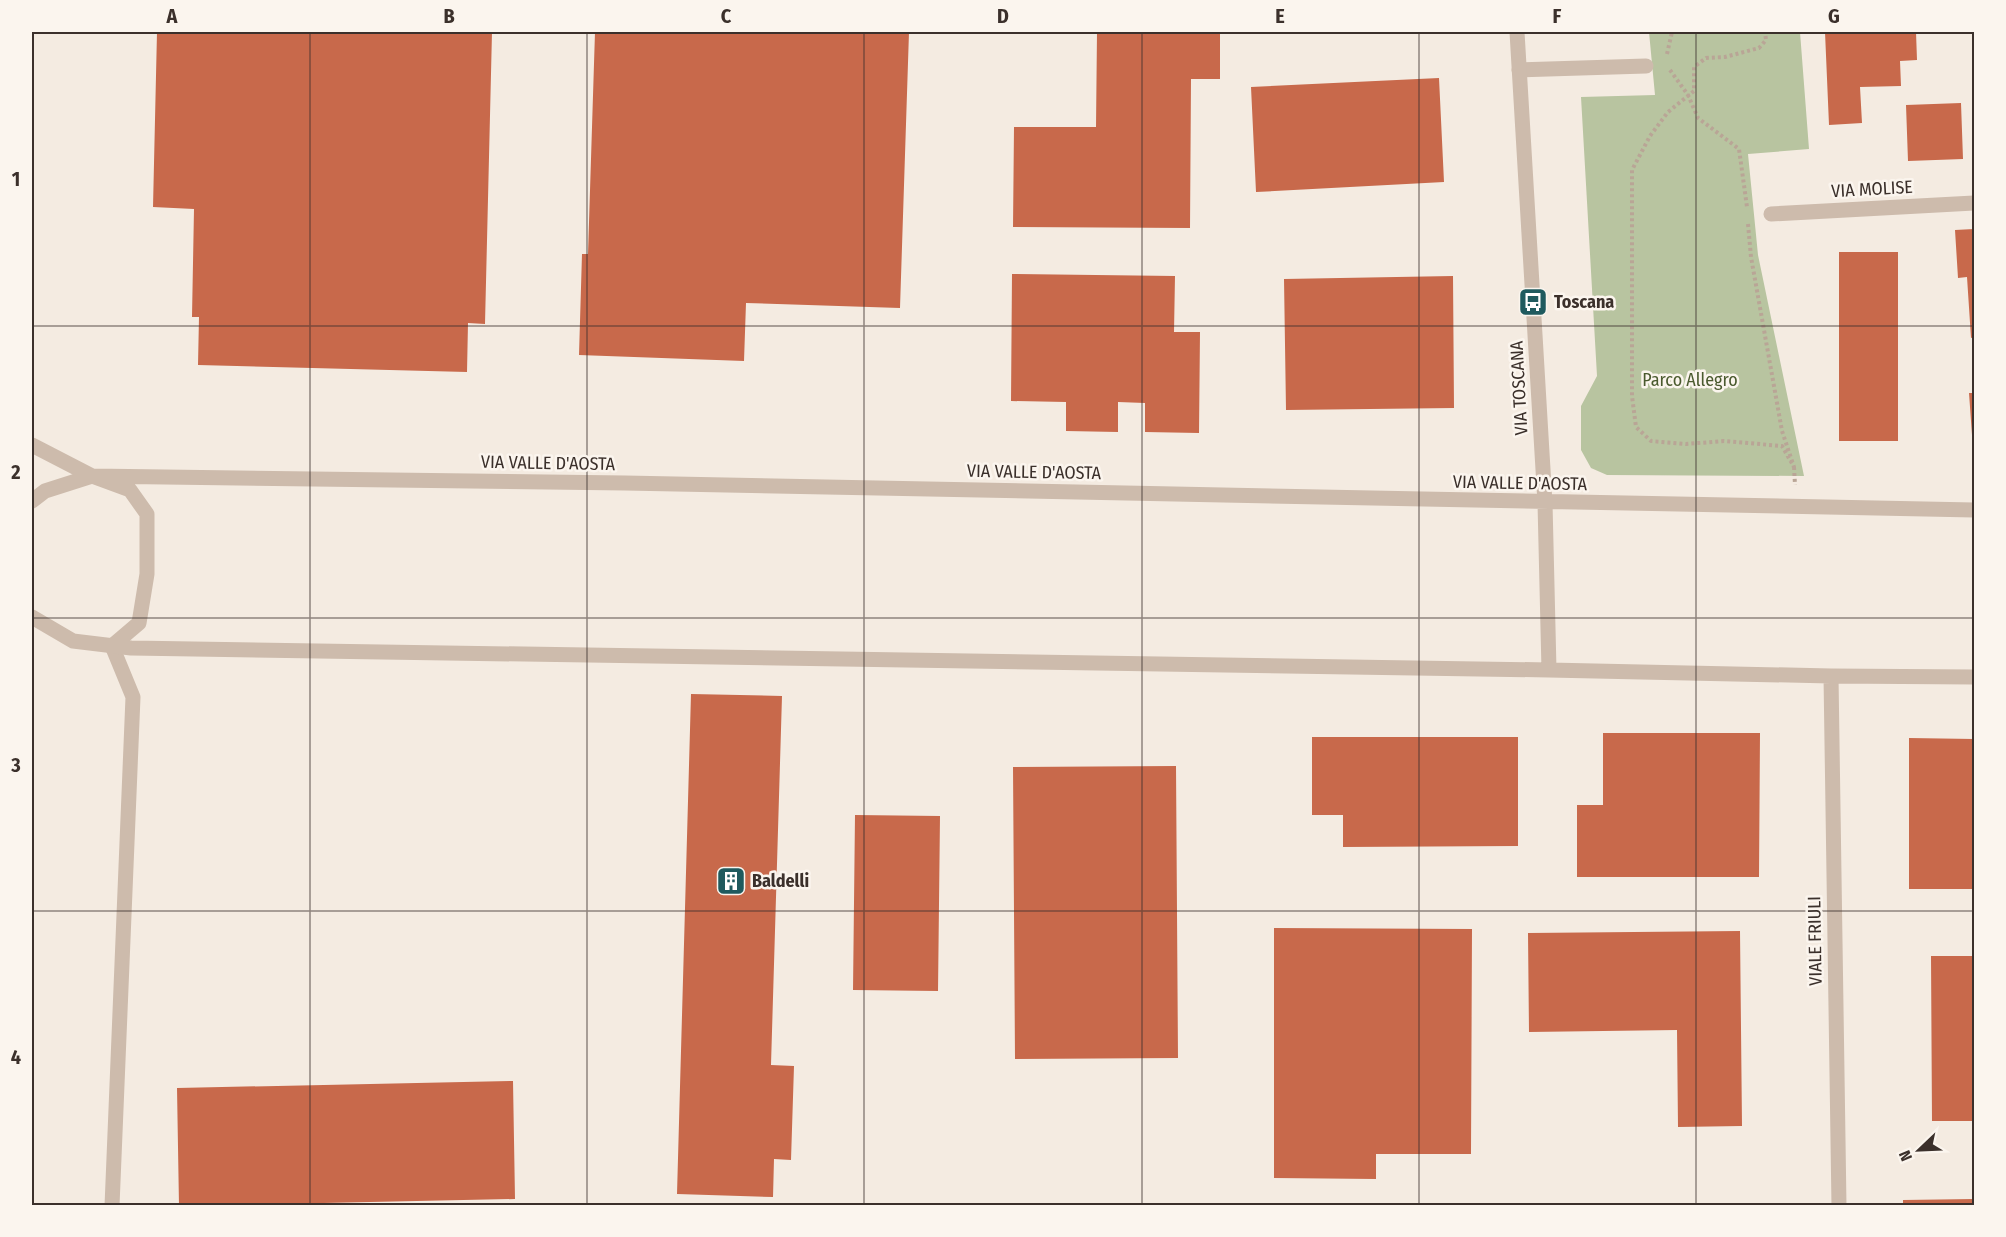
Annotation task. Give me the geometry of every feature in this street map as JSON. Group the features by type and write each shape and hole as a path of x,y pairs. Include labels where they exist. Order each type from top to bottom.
{"street":[{"name":"VIA TOSCANA","path":"1517,32 1545,503 1549,670"},
{"path":"1519,70 1646,66"},
{"name":"VIA MOLISE","path":"1771,214 1974,203"},
{"name":"VIA VALLE D'AOSTA","path":"32,445 92,476 130,490 147,514 147,574 139,623 112,646"},
{"name":"VIA VALLE D'AOSTA","path":"32,501 45,491 92,476 625,483 1974,510"},
{"path":"32,617 73,642 132,648 1974,677"},
{"path":"112,646 133,697 112,1206"},
{"name":"VIALE FRIULI","path":"1831,676 1839,1206"}],"path":[{"path":"1665,63 1672,32"},
{"path":"1748,223 1751,257 1782,431 1794,468 1782,446 1724,441 1686,444 1651,441 1636,427 1632,396 1632,170 1650,136 1668,111 1694,91 1694,67 1706,58 1725,57 1759,48 1766,40 1765,32"},
{"path":"1688,94 1698,118 1738,149 1747,212"}],"green space":[{"name":"Parco Allegro","path":"1649,32 1800,32 1809,149 1748,154 1758,255 1804,476 1607,475 1591,468 1581,450 1581,406 1597,376 1581,97 1655,95"}],"building":[{"path":"157,32 492,32 485,324 468,323 467,372 198,365 199,317 192,317 194,209 153,207"},
{"path":"595,32 909,32 900,308 746,303 744,361 579,355 582,254 588,254"},
{"path":"1097,32 1220,32 1220,79 1191,79 1190,228 1013,227 1014,127 1096,127"},
{"path":"1825,32 1916,32 1917,60 1900,61 1901,86 1860,87 1862,123 1829,125"},
{"path":"1439,78 1444,182 1256,192 1251,87"},
{"path":"1961,103 1963,159 1908,161 1906,105"},
{"path":"1974,229 1974,337 1971,338 1967,277 1958,278 1955,230"},
{"path":"1839,252 1898,252 1898,441 1839,441"},
{"path":"1012,274 1175,276 1174,332 1200,332 1199,433 1145,432 1145,403 1118,402 1118,432 1066,431 1066,402 1011,401"},
{"path":"1453,276 1454,408 1286,410 1284,279"},
{"path":"1969,393 1974,393 1973,449"},
{"name":"Baldelli","path":"691,694 782,696 771,1065 794,1066 791,1160 774,1159 773,1197 677,1194"},
{"path":"1603,733 1760,733 1759,877 1577,877 1577,805 1603,805"},
{"path":"1312,737 1518,737 1518,846 1343,847 1343,815 1312,815"},
{"path":"1909,738 1974,739 1974,889 1909,889"},
{"path":"1176,766 1178,1058 1015,1059 1013,767"},
{"path":"855,815 940,816 938,991 853,990"},
{"path":"1274,928 1472,929 1471,1154 1376,1154 1376,1179 1274,1178"},
{"path":"1740,931 1742,1126 1678,1127 1677,1030 1529,1032 1528,933"},
{"path":"1931,956 1974,956 1974,1121 1932,1121"},
{"path":"513,1081 515,1199 179,1206 177,1088"},
{"path":"1974,1199 1974,1206 1903,1206 1903,1200"}],"place":[{"name":"Toscana","path":"1533,302"},
{"name":"Baldelli","path":"731,881"}]}
